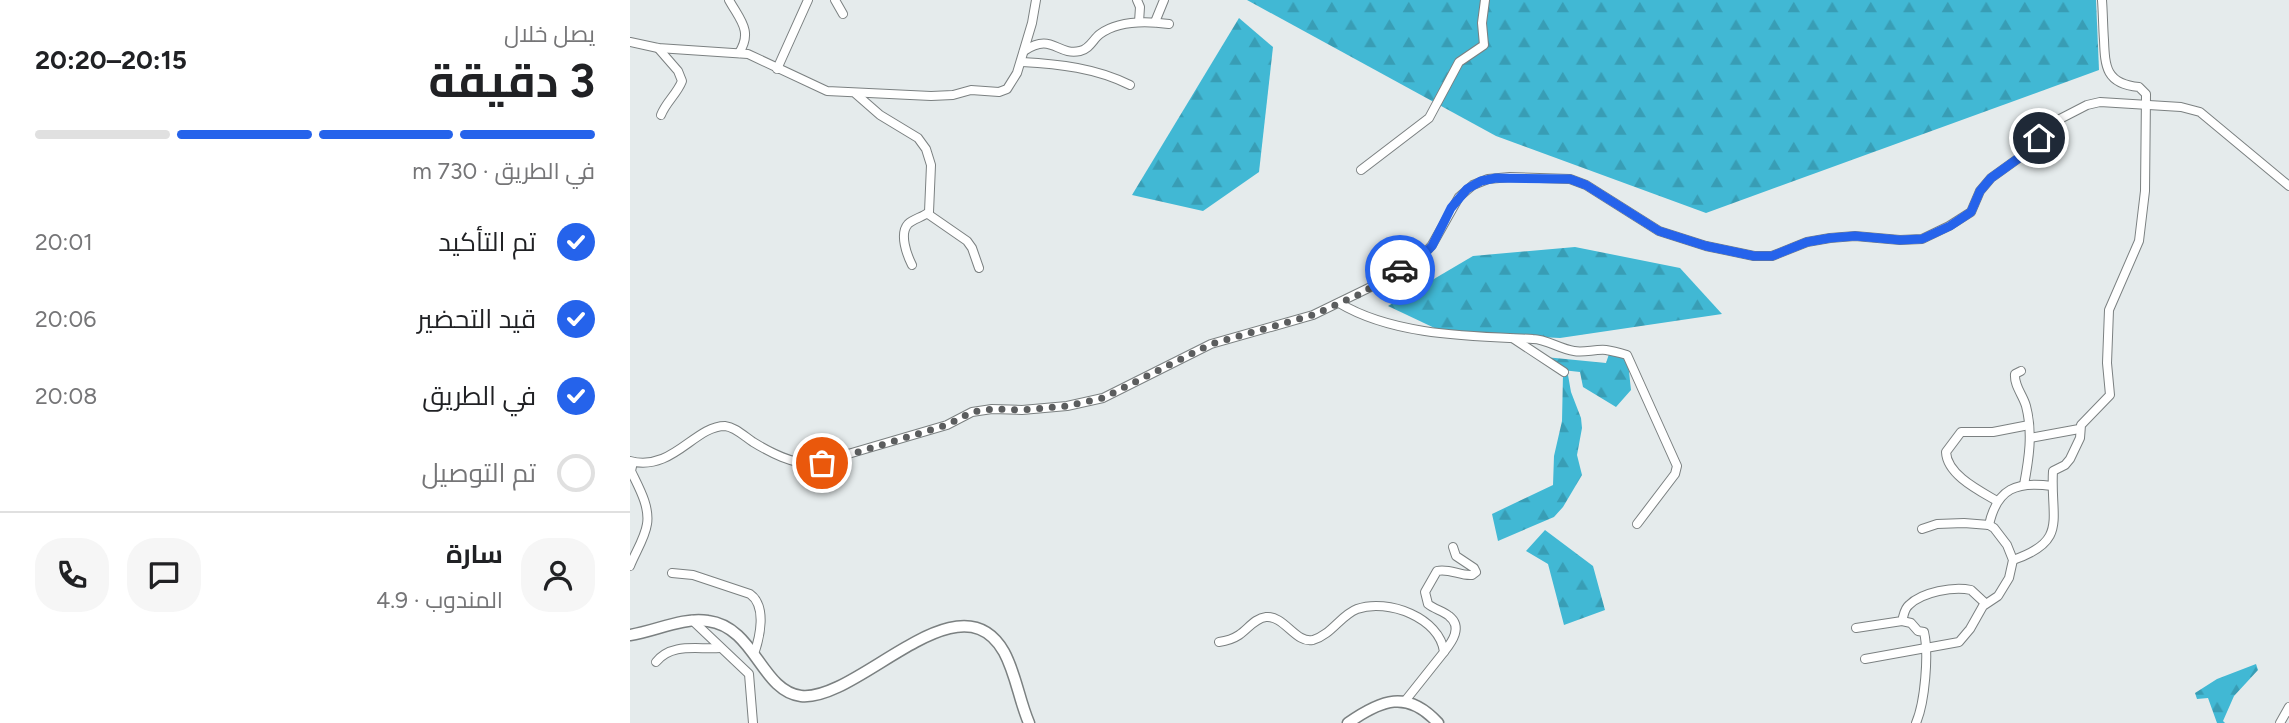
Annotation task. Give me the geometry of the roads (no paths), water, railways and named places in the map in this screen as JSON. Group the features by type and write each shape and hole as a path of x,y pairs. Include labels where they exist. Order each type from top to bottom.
{"main road":[{"path":"630,635 692,620 723,625 736,633 783,690 813,696 833,689 931,634 969,626 985,632 996,641 1004,653 1029,723"},
{"path":"1348,723 1378,704 1389,701 1405,701 1425,711 1438,723"}],"street":[{"path":"729,0 746,32 745,42 739,53"},
{"path":"777,69 808,0"},
{"path":"835,0 843,14"},
{"path":"630,42 658,48 739,53 758,58 827,91 943,96 971,90 1004,91 1013,81 1022,62 1036,0"},
{"path":"1137,0 1140,6 1139,22"},
{"path":"1155,22 1164,0"},
{"path":"1361,170 1429,118 1459,61 1485,45 1482,23 1485,0"},
{"path":"2030,438 2079,429 2111,392 2107,363 2109,310 2139,240 2145,191 2146,93 2142,89 2117,81 2107,69 2102,0"},
{"path":"1024,51 1034,45 1046,43 1079,52 1088,48 1098,35 1105,31 1139,22 1169,24"},
{"path":"658,48 678,71 681,81 661,115"},
{"path":"1022,62 1051,63 1095,71 1130,85"},
{"path":"856,94 880,114 918,138 926,149 931,165 928,214"},
{"path":"630,566 647,526 641,491 631,471 631,462 668,457 706,431 723,426 733,428 780,456 806,464 822,463 947,425 972,412 1067,406 1103,398 1211,344 1294,322 1383,281 1425,253 1432,246 1459,197 1473,185 1488,179 1570,179 1592,189 1659,231 1706,246 1754,256 1772,256 1807,242 1830,238 1855,236 1922,239 1950,226 1971,212 1980,191 1991,178 2023,155 2053,122 2087,105 2100,102 2180,107 2200,112 2289,186"},
{"path":"912,265 904,230 910,222 928,214"},
{"path":"928,214 967,241 979,268"},
{"path":"1339,303 1370,319 1413,329 1536,339 1577,352 1606,350 1627,355 1677,466 1675,474 1637,524"},
{"path":"1514,339 1564,372"},
{"path":"2021,371 2015,374 2015,380 2024,398 2030,438 2024,485"},
{"path":"1997,501 1961,476 1947,458 1946,452 1961,432 1993,432 2029,425"},
{"path":"2013,561 2037,550 2049,540 2053,471 2070,459 2080,438 2079,429"},
{"path":"1989,525 1997,501 2011,489 2018,485 2052,486"},
{"path":"1865,659 1962,640 1985,603 2001,593 2009,578 2013,561 2000,533 1989,525 1950,523 1922,529"},
{"path":"1405,701 1454,639 1455,627 1448,615 1428,604 1425,592 1437,570 1443,569 1464,576 1476,572 1456,556 1454,547"},
{"path":"672,573 693,575 756,598 760,614 758,644 754,654"},
{"path":"1902,621 1911,603 1939,592 1965,589 1978,595 1985,603"},
{"path":"1219,642 1237,637 1266,617 1276,619 1303,639 1311,640 1329,631 1350,612 1368,606 1409,613 1431,627 1441,639 1444,652"},
{"path":"692,620 750,674 753,723"},
{"path":"1856,628 1902,621 1911,623 1924,633 1926,646 1920,721"},
{"path":"656,662 664,654 679,649 720,648"},
{"path":"2280,723 2289,708"}]}
